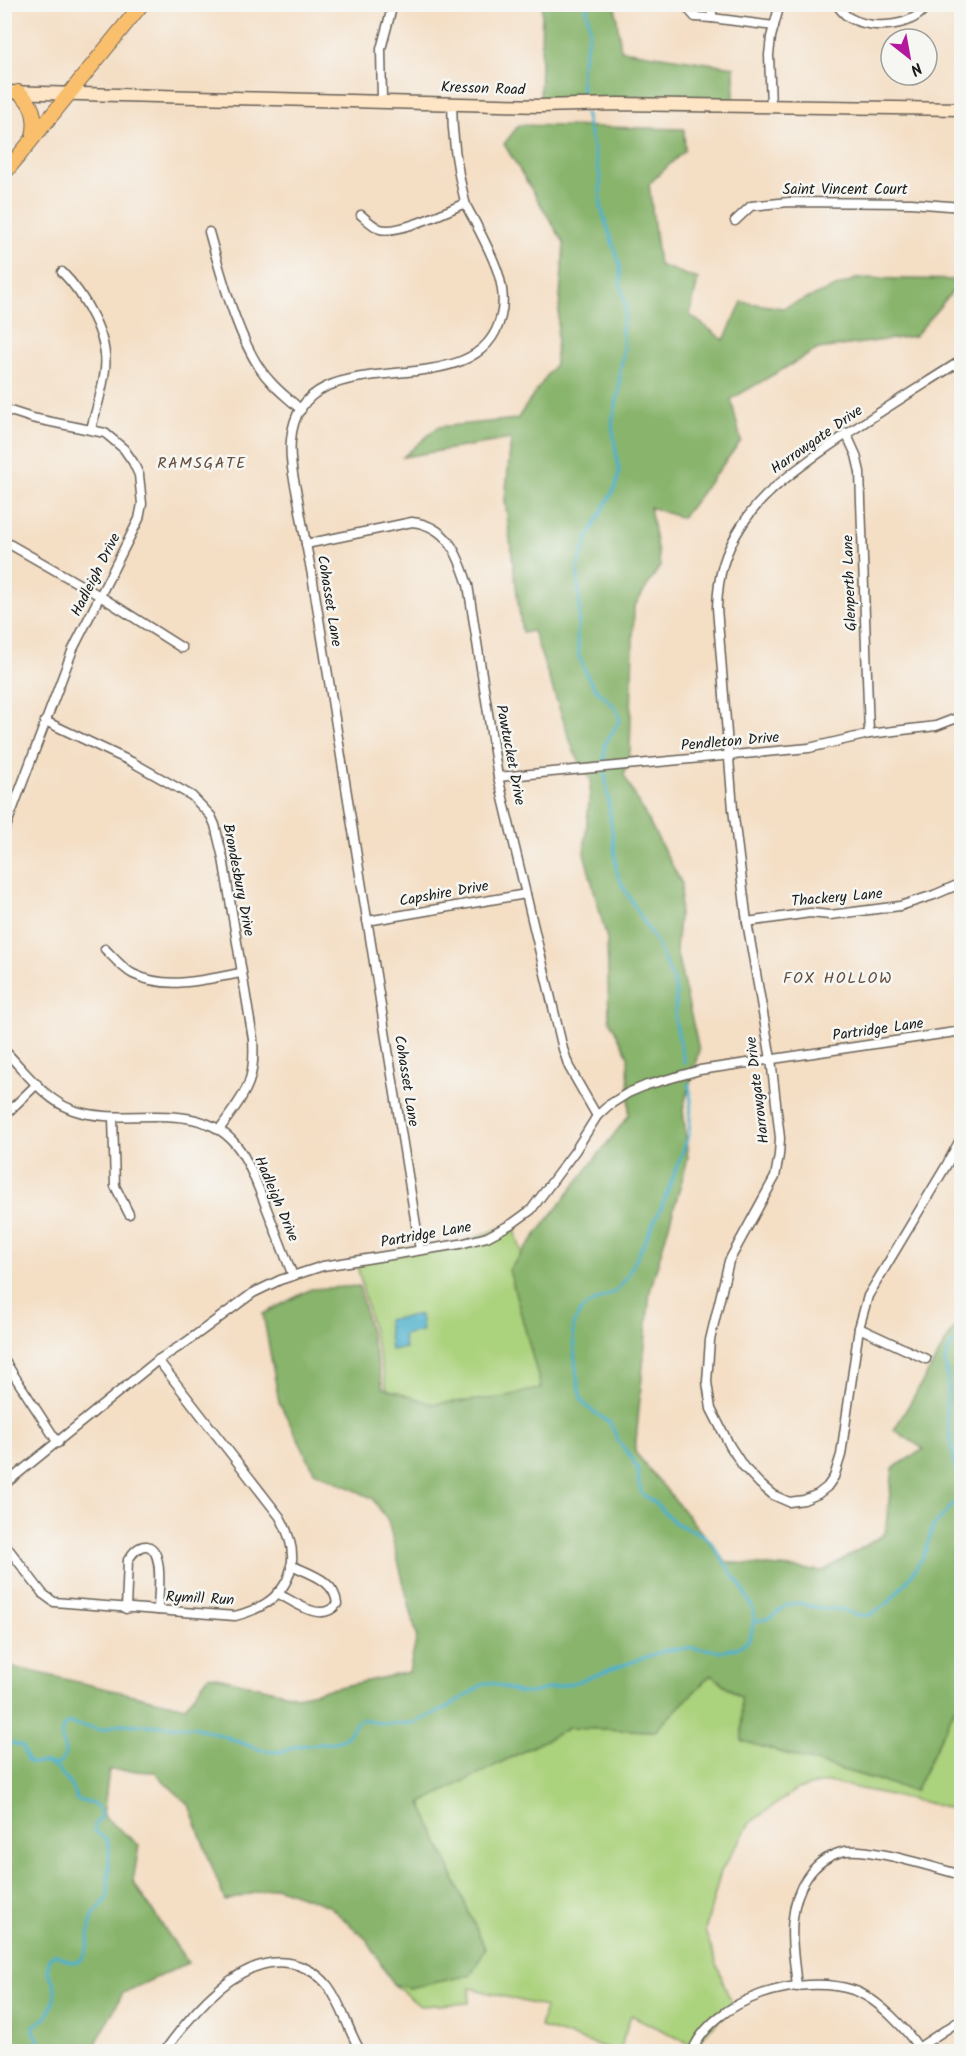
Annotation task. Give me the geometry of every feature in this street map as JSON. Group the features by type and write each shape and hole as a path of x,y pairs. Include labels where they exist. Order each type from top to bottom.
{"main road":[{"path":"4,174 142,4"},
{"path":"11,92 26,98 35,115 33,138"}],"street":[{"path":"382,101 381,49 393,4"},
{"path":"687,4 695,17 774,26"},
{"path":"712,4 712,18"},
{"path":"771,106 769,56 780,4"},
{"path":"836,4 848,17 862,23 882,25 901,23 914,18 923,12 928,4"},
{"name":"Kresson Road","path":"11,92 540,106 617,104 962,109"},
{"name":"Cohasset Lane","path":"420,1250 306,544 291,466 291,440 296,419 301,410 312,396 332,385 366,377 443,368 469,357 489,342 497,330 503,300 501,285 495,262 465,203 455,149 452,103"},
{"name":"Saint Vincent Court","path":"735,221 751,206 789,202 911,203 962,207"},
{"path":"361,215 373,225 389,230 430,218 465,203"},
{"path":"209,232 225,288 248,347 269,380 301,410"},
{"path":"62,272 86,301 102,344 106,367 91,429"},
{"name":"Harrowgate Drive","path":"962,360 846,433 777,484 742,524 729,549 718,579 717,608 733,809 747,922 771,1059 780,1138 775,1177 729,1261 710,1340 707,1383 711,1409 730,1446 743,1466 773,1495 789,1502 804,1500 818,1494 834,1477 841,1455 859,1328 868,1296 962,1136"},
{"name":"Hadleigh Drive","path":"4,409 32,418 105,433 124,449 133,462 139,475 142,504 139,519 73,649 4,832"},
{"name":"Glenperth Lane","path":"846,433 856,455 860,472 869,734"},
{"name":"Pawtucket Drive","path":"306,544 412,522 425,523 435,527 449,543 462,567 468,585 498,777 526,894 569,1067 597,1116"},
{"path":"4,541 182,648"},
{"name":"Pendleton Drive","path":"498,777 809,748 869,734 936,726 962,716"},
{"name":"Brondesbury Drive","path":"45,721 132,762 192,796 211,816 215,825 223,858 253,1039 254,1058 252,1077 245,1093 219,1130"},
{"name":"Thackery Lane","path":"747,922 810,913 830,915 900,906 962,883"},
{"name":"Capshire Drive","path":"367,921 526,894"},
{"path":"105,949 132,974 151,980 174,984 241,973"},
{"name":"Partridge Lane","path":"4,1485 158,1360 253,1293 323,1266 460,1244 487,1237 513,1223 531,1210 597,1116 628,1093 647,1085 700,1070 962,1031"},
{"name":"Hadleigh Drive","path":"4,1050 50,1097 71,1109 87,1114 113,1117 164,1115 211,1125 219,1130 239,1149 250,1167 293,1276"},
{"path":"4,1116 37,1084"},
{"path":"113,1117 115,1186 129,1214"},
{"path":"859,1328 926,1359"},
{"path":"4,1360 58,1443"},
{"name":"Rymill Run","path":"4,1543 43,1594 54,1602 235,1616 252,1612 277,1593 290,1576 292,1547 288,1531 280,1516 158,1360"},
{"path":"126,1609 128,1560 139,1548 145,1546 157,1554 159,1562 158,1610"},
{"path":"277,1593 314,1612 324,1613 332,1610 337,1604 336,1595 331,1586 291,1564"},
{"path":"797,1987 792,1921 797,1896 801,1884 811,1871 825,1860 842,1852 866,1851 962,1875"},
{"path":"164,2052 200,2005 221,1988 242,1973 265,1964 282,1961 296,1963 317,1974 328,1986 362,2052"},
{"path":"692,2052 710,2026 732,2006 765,1993 797,1987 824,1986 853,1990 874,2002 896,2021 920,2050 962,2019"}],"green space":[{"path":"542,5 615,5 621,50 734,67 734,107 540,106"},
{"path":"519,125 684,129 685,150 649,184 659,265 698,279 690,315 724,340 742,302 783,308 858,278 961,280 961,296 952,292 915,336 818,349 731,399 741,441 682,518 650,507 660,566 634,607 630,751 624,775 682,884 676,950 699,1050 683,1109 688,1159 650,1291 635,1452 726,1562 823,1571 885,1534 893,1468 924,1449 894,1430 956,1325 961,1278 961,1696 915,1791 742,1741 741,1697 711,1675 655,1731 569,1728 421,1803 485,1949 471,1975 409,1988 393,1984 367,1940 329,1906 276,1887 225,1901 189,1805 154,1772 109,1770 103,1816 139,1845 133,1882 188,1963 123,1993 92,2051 5,2051 4,1660 13,1667 185,1707 209,1675 297,1696 409,1672 417,1636 388,1521 372,1498 314,1471 279,1402 263,1314 311,1289 359,1286 383,1388 433,1404 499,1398 541,1388 509,1270 629,1115 628,1056 609,1019 607,939 584,853 591,780 574,752 533,631 522,633 505,500 511,439 403,457 438,427 517,419 555,364 564,243 504,144"},
{"path":"513,1223 562,1392 392,1410 356,1261 460,1244"},
{"path":"710,1675 741,1697 915,1791 961,1696 961,1810 828,1782 797,1789 750,1823 721,1871 705,1931 732,2006 694,2046 631,2015 619,2051 616,2051 540,2027 545,2007 470,1988 469,2003 420,2006 393,1984 409,1988 485,1949 421,1803 569,1728 655,1731"}],"water":[{"path":"420,1315 422,1331 403,1335 405,1348 391,1350 387,1320"}],"waterway":[{"path":"582,97 581,70 590,29 586,4"},
{"path":"585,113 600,176 601,208 620,265 621,286 626,309 622,329 624,350 619,391 612,423 619,472 616,486 590,533 577,568 580,609 577,635 579,656 587,676 595,688 616,708 620,720 605,744 604,762"},
{"path":"605,772 617,872 622,885 656,942 673,980 676,992 675,1019 684,1062"},
{"path":"52,1767 60,1763 65,1756 61,1734 69,1723 101,1730 120,1724 194,1727 258,1749 274,1752 285,1751 296,1746 342,1740 362,1719 385,1724 414,1723 447,1708 485,1683 492,1683 520,1693 531,1693 576,1682 666,1650 695,1648 722,1651 737,1648 747,1642 751,1636 754,1618 753,1609 744,1591 710,1541 703,1535 675,1523 654,1502 642,1494 638,1470 632,1458 619,1442 610,1423 587,1407 581,1398 576,1372 573,1325 586,1306 616,1291 627,1277 662,1206 689,1135 691,1101 689,1084"},
{"path":"754,1622 769,1618 787,1605 799,1603 823,1609 841,1609 857,1615 870,1615 888,1603 908,1580 923,1557 933,1527 955,1502 959,1494 959,1479 954,1464 946,1410 948,1383 945,1360 951,1346 962,1338"},
{"path":"4,1736 12,1743 22,1746 27,1760 31,1763 46,1763 57,1769 69,1784 77,1800 89,1802 97,1807 101,1816 94,1831 106,1839 109,1847 108,1895 92,1918 88,1945 83,1957 72,1962 55,1954 50,1957 48,1972 54,1983 54,1999 47,2017 34,2026 33,2029 39,2041 30,2052"}],"district":[{"name":"RAMSGATE","path":"202,463"},
{"name":"FOX HOLLOW","path":"838,978"}]}
